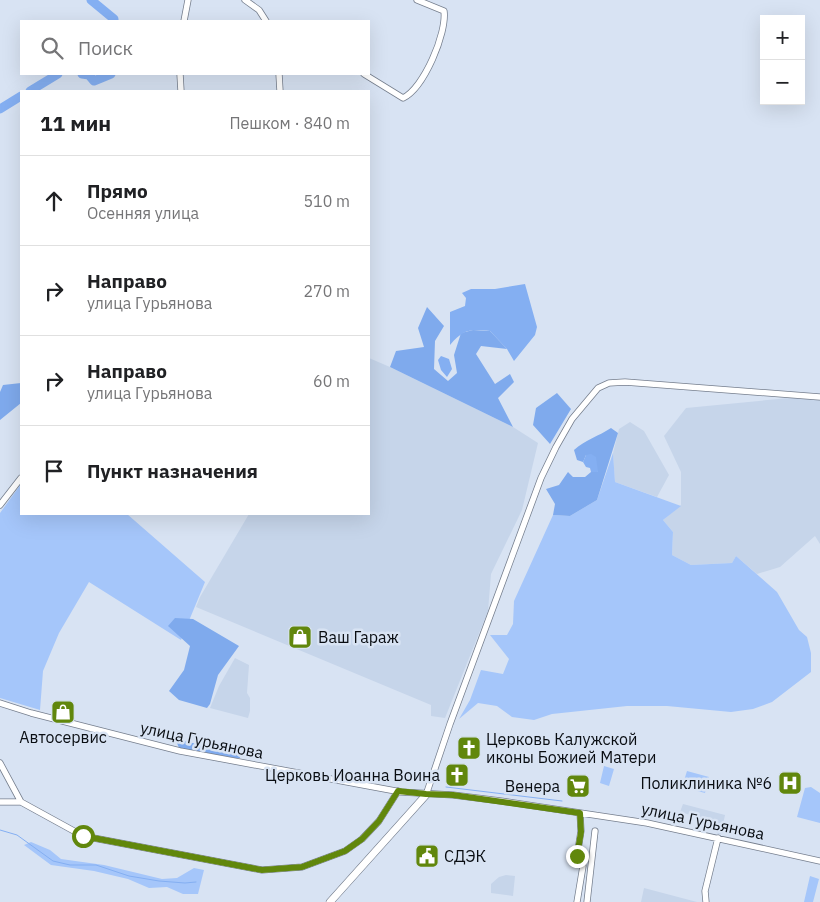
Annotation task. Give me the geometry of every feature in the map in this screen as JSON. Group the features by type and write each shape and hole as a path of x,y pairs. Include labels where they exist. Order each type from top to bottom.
{"main road":[{"path":"330,902 426,794"}],"street":[{"path":"184,20 188,0"},
{"path":"245,0 258,10 265,20"},
{"path":"366,75 403,98 410,95 428,70 445,20 444,11 416,0"},
{"path":"180,75 181,90"},
{"path":"279,75 280,90"},
{"path":"426,794 541,478 572,419 598,388 608,383 625,382 820,397"},
{"path":"0,505 20,479"},
{"name":"улица Гурьянова","path":"0,702 31,713 180,751 398,791 453,795 647,823 820,861"},
{"path":"0,763 21,802"},
{"path":"0,802 21,802 83,836 262,870 302,867 345,851 362,839 378,823 398,791"},
{"path":"577,902 584,866 577,856 581,832 580,813"},
{"path":"587,902 595,831"},
{"path":"706,902 705,891 718,838"}],"shaded area":[{"path":"525,284 537,327 535,335 514,361 507,349 490,331 468,331 459,336 450,345 450,312 465,306 466,298 462,293 471,289 495,289"},
{"path":"427,307 444,326 435,341 434,369 448,381 457,373 454,355 461,333 473,330 490,331 507,349 481,346 476,354 495,384 510,374 514,382 498,398 513,427 390,367 396,351 424,347 418,328"},
{"path":"441,356 449,359 452,369 447,377 441,370 438,360"},
{"path":"370,358 513,427 538,443 522,510 491,574 488,611 445,718 431,716 431,705 196,607 248,515 370,515"},
{"path":"20,383 20,404 0,420 0,392 3,385"},
{"path":"557,393 571,409 550,444 533,425 536,408"},
{"path":"789,398 820,398 820,544 815,536 780,567 757,574 736,556 732,563 691,565 672,555 673,532 663,520 681,505 681,472 664,436 686,408"},
{"path":"630,422 644,431 669,475 657,497 615,482 613,453 619,429"},
{"path":"611,428 618,433 597,500 570,516 553,515 555,504 546,489 559,485 568,472 573,477 585,477 591,472 598,472 586,455 583,462 577,460 574,450"},
{"path":"613,453 615,482 681,506 663,520 673,532 672,555 691,565 732,563 736,556 777,592 799,630 807,637 811,653 811,672 772,702 753,709 731,712 667,706 627,706 552,714 534,720 512,717 497,706 478,703 459,719 470,700 481,670 503,674 509,659 490,635 507,635 513,624 514,601 553,515 570,516 597,500"},
{"path":"591,454 596,457 598,472 591,472 590,468 586,467 583,462 586,455"},
{"path":"20,485 20,515 128,515 205,582 181,640 89,582 59,633 43,671 40,710 0,698 0,513"},
{"path":"175,618 193,619 239,646 218,675 210,704 207,708 179,700 169,691 184,670 190,646 168,626"},
{"path":"235,658 249,665 247,693 250,698 250,711 248,718 210,708 219,686"},
{"path":"180,740 239,754 240,758 179,748 177,743"},
{"path":"604,766 614,769 609,786 600,783"},
{"path":"687,771 709,777 705,793 682,787"},
{"path":"811,787 820,793 820,823 797,817 805,788"},
{"path":"683,804 725,815 721,834 718,834 697,817 680,812"},
{"path":"31,842 50,850 61,859 104,865 162,879 177,878 194,868 204,870 198,894 183,894 167,887 149,888 128,879 94,871 51,865 24,845"},
{"path":"506,875 515,876 513,896 491,893 491,884 499,877"},
{"path":"810,876 819,879 813,902 804,902"},
{"path":"644,888 697,902 641,902"}],"waterway":[{"path":"91,0 114,20"},
{"path":"32,90 56,75"},
{"path":"89,75 94,81 109,75"},
{"path":"0,109 20,97"},
{"path":"446,787 562,801"},
{"path":"0,830 17,835 53,861 70,865 96,865 129,876 159,881 196,882"}],"place":[{"name":"Ваш Гараж","path":"300,637"},
{"name":"Автосервис","path":"63,712"},
{"name":"Церковь Калужской иконы Божией Матери","path":"469,748"},
{"name":"Церковь Иоанна Воина","path":"457,775"},
{"name":"Поликлиника №6","path":"790,783"},
{"name":"Венера","path":"578,786"},
{"name":"СДЭК","path":"427,856"}],"route":[{"path":"83,836 262,870 302,867 345,851 362,839 379,821 398,791 453,795 580,813 581,832 577,856"}]}
